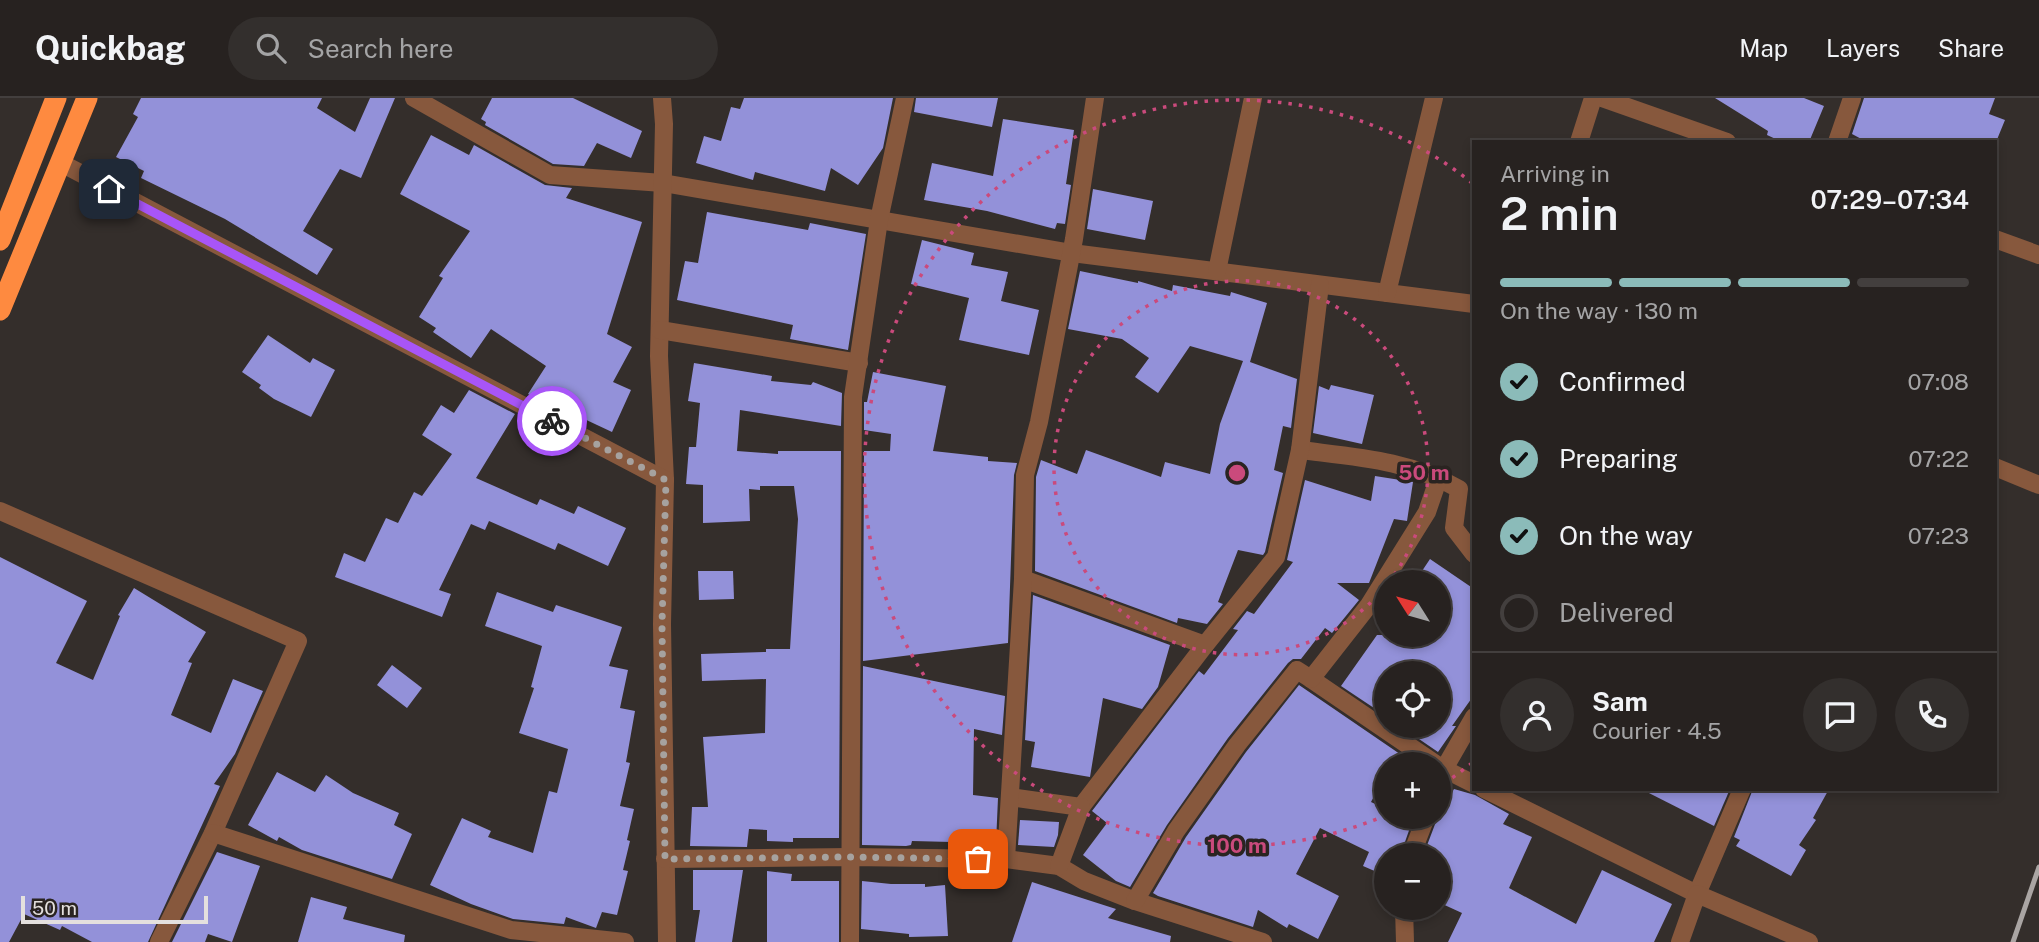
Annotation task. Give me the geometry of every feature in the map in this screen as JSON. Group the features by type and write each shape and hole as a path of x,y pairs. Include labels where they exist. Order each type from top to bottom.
{"highway":[{"path":"0,240 57,98"},
{"path":"0,310 87,98"}],"street":[{"path":"414,98 550,175 663,183 1072,253 1472,304"},
{"path":"662,98 660,330 666,480 662,624 667,942"},
{"path":"850,942 853,397 879,220 905,98"},
{"path":"1006,859 1023,579 1025,475 1039,422 1072,253 1095,98"},
{"path":"1217,271 1253,98"},
{"path":"1387,293 1434,98"},
{"path":"1580,140 1593,98"},
{"path":"1602,98 1721,140"},
{"path":"1838,140 1852,98"},
{"path":"61,163 666,480"},
{"path":"1997,240 2039,255"},
{"path":"1059,866 1081,807 1276,557 1300,450 1320,285"},
{"path":"660,330 859,363"},
{"path":"1300,450 1394,462 1438,477 1459,489 1454,528 1472,551"},
{"path":"1997,468 2039,485"},
{"path":"1311,679 1369,605 1420,524 1427,512 1438,477"},
{"path":"0,511 298,641 213,834 159,942"},
{"path":"1023,579 1205,645"},
{"path":"1135,901 1176,831 1237,745 1297,670 1413,752"},
{"path":"1451,753 1472,721"},
{"path":"1451,775 1472,783"},
{"path":"1488,791 1697,894 1809,942"},
{"path":"1680,942 1697,894 1741,791"},
{"path":"1010,797 1081,807"},
{"path":"213,834 510,936 625,942"},
{"path":"665,859 1006,859 1059,866 1084,881 1135,901 1256,941"},
{"path":"1404,920 1405,942"}],"building":[{"path":"141,98 322,98 317,108 355,132 370,98 395,98 361,178 340,169 303,231 333,249 317,275 225,219 141,178 144,171 116,157 138,117 133,114"},
{"path":"492,98 573,98 642,131 631,158 597,143 584,166 553,164 485,125 486,122 481,119"},
{"path":"744,98 893,98 883,148 858,185 831,168 825,191 755,172 753,180 696,163 704,136 721,141 731,107 740,109"},
{"path":"916,98 998,98 992,127 914,112"},
{"path":"1715,98 1804,98 1824,106 1810,140 1778,140 1767,135 1768,131"},
{"path":"1864,98 1995,98 1989,114 2005,120 1997,140 1863,140 1852,134"},
{"path":"1003,119 1074,130 1066,184 1071,185 1065,224 1057,223 1055,229 987,211 924,200 932,163 993,176"},
{"path":"431,135 469,155 474,145 545,185 572,188 566,198 642,222 607,334 632,347 613,382 631,390 612,432 548,402 546,405 528,394 546,366 491,329 471,358 433,332 436,328 419,317 443,278 439,276 470,231 400,194"},
{"path":"1093,189 1153,201 1145,240 1087,229"},
{"path":"707,212 808,230 810,223 866,234 848,350 790,339 793,325 677,300 685,261 698,263"},
{"path":"922,240 974,253 971,265 1008,272 1001,301 1039,310 1029,355 959,340 969,298 911,284"},
{"path":"1080,271 1138,281 1172,291 1173,285 1230,296 1231,292 1267,303 1250,362 1297,379 1291,428 1283,426 1274,470 1283,473 1265,552 1263,555 1238,550 1218,602 1223,604 1207,624 1178,618 1177,623 1035,571 1036,477 1041,460 1077,474 1086,450 1161,477 1165,462 1210,474 1220,424 1243,361 1190,346 1158,393 1135,377 1149,358 1122,339 1068,329"},
{"path":"268,335 310,363 313,358 335,370 311,417 274,399 259,388 261,385 242,372"},
{"path":"694,363 772,376 771,381 811,385 813,382 842,393 841,426 740,410 737,451 778,454 778,451 841,451 839,838 767,841 767,830 749,829 747,847 690,846 692,807 708,807 703,737 765,733 766,679 702,681 701,654 790,649 798,519 794,486 760,486 760,490 749,489 750,521 703,523 703,485 686,484 689,447 696,447 700,403 688,401"},
{"path":"873,372 946,386 933,451 988,457 988,461 1017,463 1014,475 1008,643 863,661 864,451 890,451 891,434 864,430 864,402 867,402"},
{"path":"1331,385 1374,395 1362,444 1313,433 1319,386 1329,390"},
{"path":"469,390 515,414 476,478 537,505 540,499 574,514 578,506 626,528 608,566 558,543 555,550 489,521 485,530 471,524 439,590 451,594 442,617 335,577 344,553 365,562 386,518 398,523 414,492 422,496 452,454 422,435 441,405 454,413"},
{"path":"1375,476 1413,482 1407,521 1394,519 1369,583 1337,583 1359,600 1332,633 1325,628 1301,659 1293,659 1288,663 1228,738 1167,825 1130,887 1116,881 1083,855 1107,823 1092,811 1199,671 1204,675 1238,630 1233,629 1247,611 1254,614 1293,562 1287,560 1305,480 1371,501"},
{"path":"0,557 87,601 56,663 93,680 120,616 118,615 134,588 206,632 188,662 192,663 171,715 211,733 233,679 263,691 235,754 214,784 220,786 148,942 92,942 62,926 60,930 24,914 9,942 0,942"},
{"path":"1430,559 1446,570 1423,570"},
{"path":"698,571 733,571 734,599 699,600"},
{"path":"1451,573 1472,588 1472,698 1452,726 1456,726 1451,733 1451,661 1374,661 1374,708 1341,686 1374,639 1374,648 1451,648"},
{"path":"497,592 553,612 556,605 622,627 609,666 628,670 620,708 635,711 626,762 630,763 620,806 634,809 623,870 628,871 617,915 602,912 596,928 566,917 564,924 513,919 430,885 462,818 491,831 488,837 533,853 549,791 557,793 568,749 519,733 534,688 531,687 542,646 485,626"},
{"path":"1033,595 1170,645 1158,687 1142,709 1103,698 1090,777 1031,767 1035,742 1025,740"},
{"path":"392,665 422,688 407,708 377,685"},
{"path":"863,666 1005,696 1002,735 974,729 973,795 998,798 996,843 952,839 952,842 912,841 911,845 906,846 862,845"},
{"path":"1299,685 1397,752 1374,752 1374,796 1371,802 1374,803 1374,829 1410,829 1405,843 1374,843 1374,871 1363,866 1369,852 1320,828 1296,874 1339,896 1318,939 1289,924 1287,928 1258,910 1253,927 1153,893 1186,837 1246,752"},
{"path":"1418,738 1448,738 1438,752"},
{"path":"277,772 315,792 326,775 353,793 399,813 394,825 412,834 392,879 302,850 279,837 277,841 248,825"},
{"path":"1454,789 1475,795 1509,814 1503,824 1532,837 1509,888 1576,924 1602,870 1672,904 1654,942 1448,942 1462,913 1451,908 1451,843 1428,843 1433,829 1451,829 1451,794"},
{"path":"1645,791 1729,791 1714,826"},
{"path":"1752,791 1828,791 1813,818 1816,820 1799,845 1806,850 1791,876 1736,846 1740,840 1734,837"},
{"path":"1020,820 1059,822 1054,847 1018,845"},
{"path":"217,852 260,866 232,942 208,934 205,942 172,942"},
{"path":"693,870 743,870 732,942 695,942 700,910 693,910"},
{"path":"767,871 792,874 791,881 839,881 839,942 767,942"},
{"path":"862,881 925,884 925,887 945,885 948,936 909,937 909,934 861,929"},
{"path":"1032,882 1116,909 1108,918 1171,936 1170,942 1012,942"},
{"path":"311,897 347,907 343,919 405,935 404,942 298,942"}],"railway":[{"path":"2013,942 2039,867"}],"way so far":[{"path":"552,421 666,480 662,624 665,859 978,859"}],"route":[{"path":"109,189 552,421"}]}
